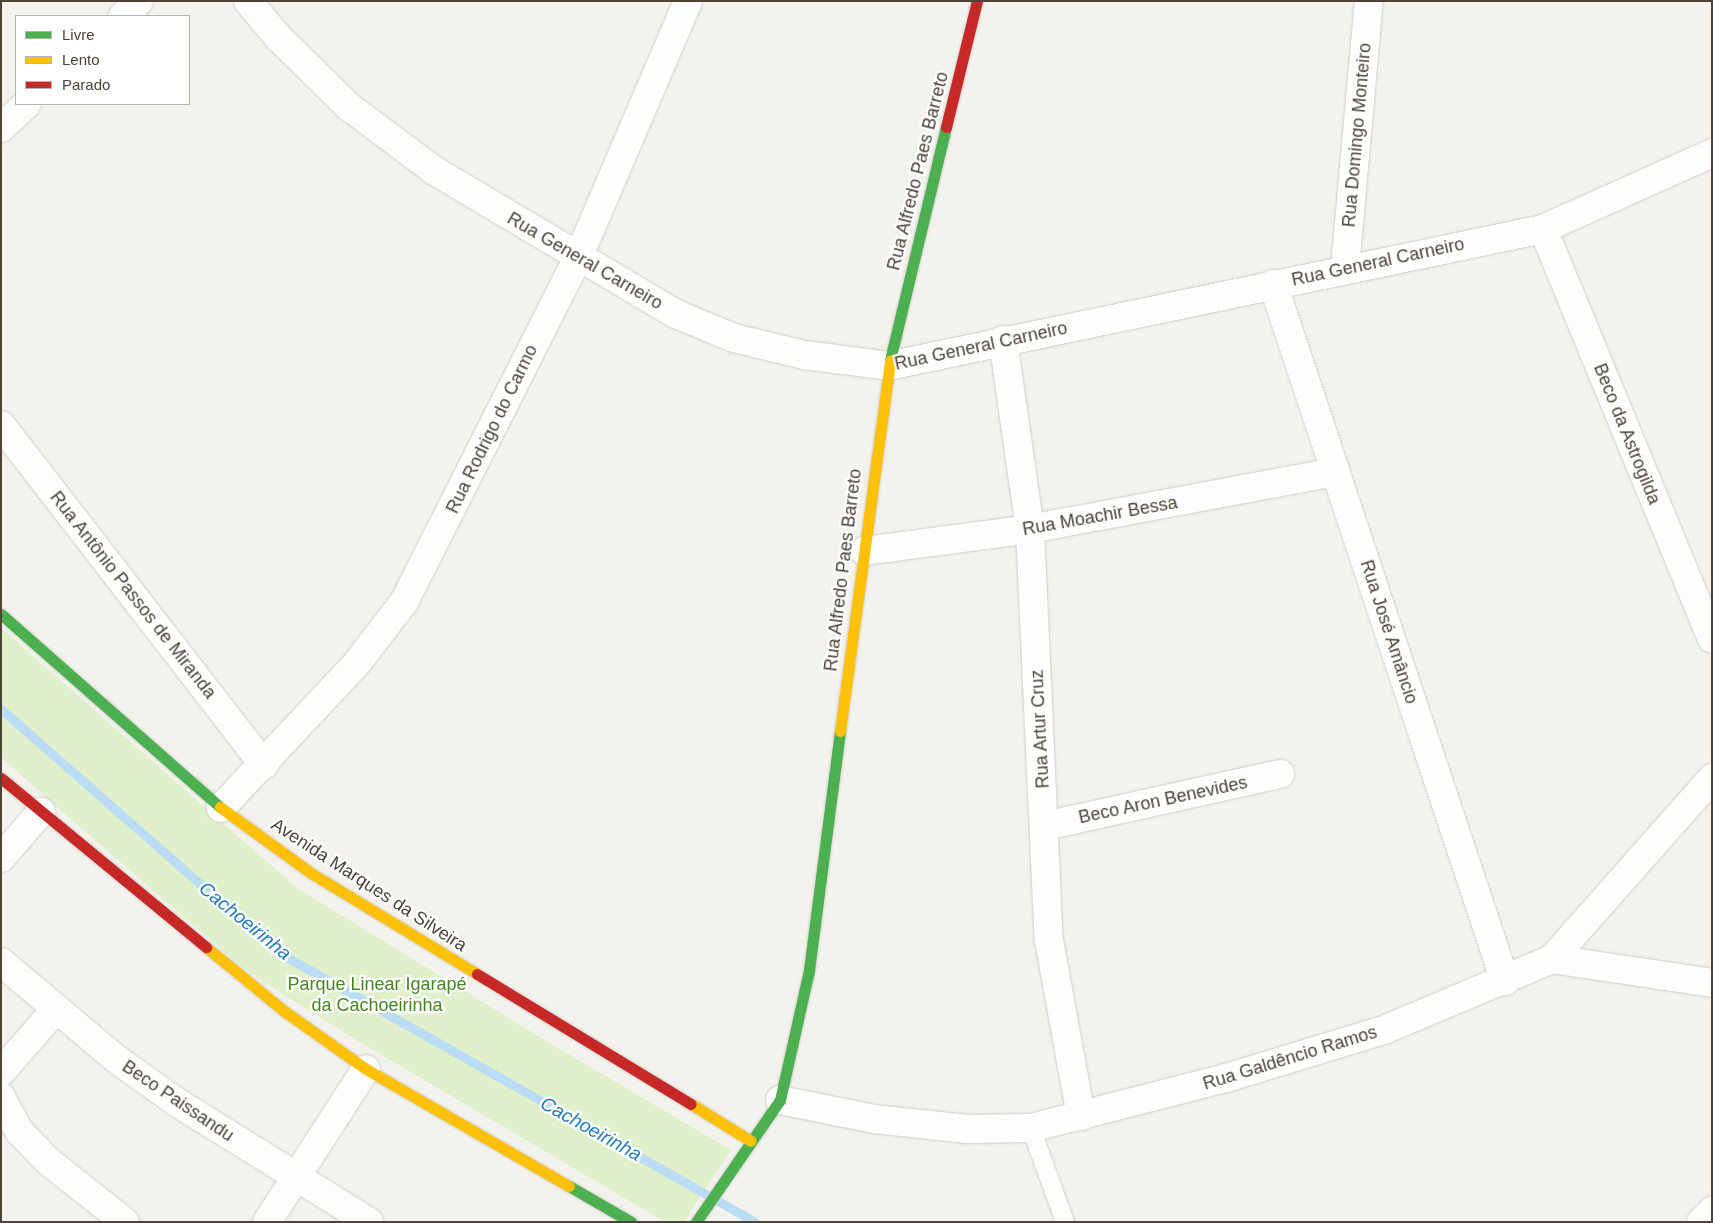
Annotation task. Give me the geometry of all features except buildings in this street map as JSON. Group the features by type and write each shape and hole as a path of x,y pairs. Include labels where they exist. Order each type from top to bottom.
{"street":[{"path":"124,15 139,1"},
{"name":"Rua General Carneiro","path":"248,1 278,37 348,106 435,171 578,258 676,314 734,338 805,355 888,366 1002,340 1345,268 1543,229 1712,153"},
{"name":"Rua Rodrigo do Carmo","path":"221,808 264,765 357,663 404,602 578,258 688,1"},
{"name":"Rua Alfredo Paes Barreto","path":"696,1222 780,1100 809,970 888,366 977,1"},
{"name":"Rua Domingo Monteiro","path":"1345,268 1369,1"},
{"path":"1,128 26,105"},
{"name":"Beco da Astrogilda","path":"1543,229 1712,639"},
{"name":"Rua José Amâncio","path":"1273,284 1505,981"},
{"name":"Rua Artur Cruz","path":"1002,340 1030,529 1046,826 1049,940 1081,1116"},
{"name":"Rua Antônio Passos de Miranda","path":"1,426 264,765"},
{"name":"Rua Moachir Bessa","path":"864,551 1030,529 1336,472"},
{"name":"Avenida Marques da Silveira","path":"1,614 221,808 311,873 751,1141"},
{"name":"Beco Aron Benevides","path":"1046,826 1280,774"},
{"path":"1,778 284,1011 366,1069 631,1222"},
{"name":"Rua Galdêncio Ramos","path":"780,1100 883,1120 967,1129 1032,1128 1226,1078 1384,1030 1505,981 1552,959 1712,778"},
{"path":"1,858 41,812"},
{"path":"1552,959 1712,983"},
{"name":"Beco Paissandu","path":"1,962 116,1059 178,1103 369,1222"},
{"path":"1,1072 56,1009"},
{"path":"267,1222 366,1069"},
{"path":"1,1097 20,1132 43,1156 124,1222"},
{"path":"1701,1222 1712,1211"}],"lane":[{"path":"1032,1128 1065,1222"}],"green space":[{"name":"Parque Linear Igarapé da Cachoeirinha","path":"1,628 297,888 546,1041 731,1150 684,1222 665,1222 358,1041 246,971 51,802 1,757"}],"waterway":[{"name":"Cachoeirinha","path":"1,709 278,952 755,1222"}],"traffic: fast":[{"path":"890,360 946,127"},
{"path":"1,614 220,807"},
{"path":"696,1222 780,1100 809,970 840,731"},
{"path":"569,1186 631,1222"}],"traffic: slow":[{"path":"840,731 890,360"},
{"path":"220,807 311,873 477,974"},
{"path":"206,947 284,1011 366,1069 569,1186"},
{"path":"691,1104 751,1141"}],"traffic: jam":[{"path":"946,127 977,1"},
{"path":"1,778 206,947"},
{"path":"477,974 691,1104"}]}
